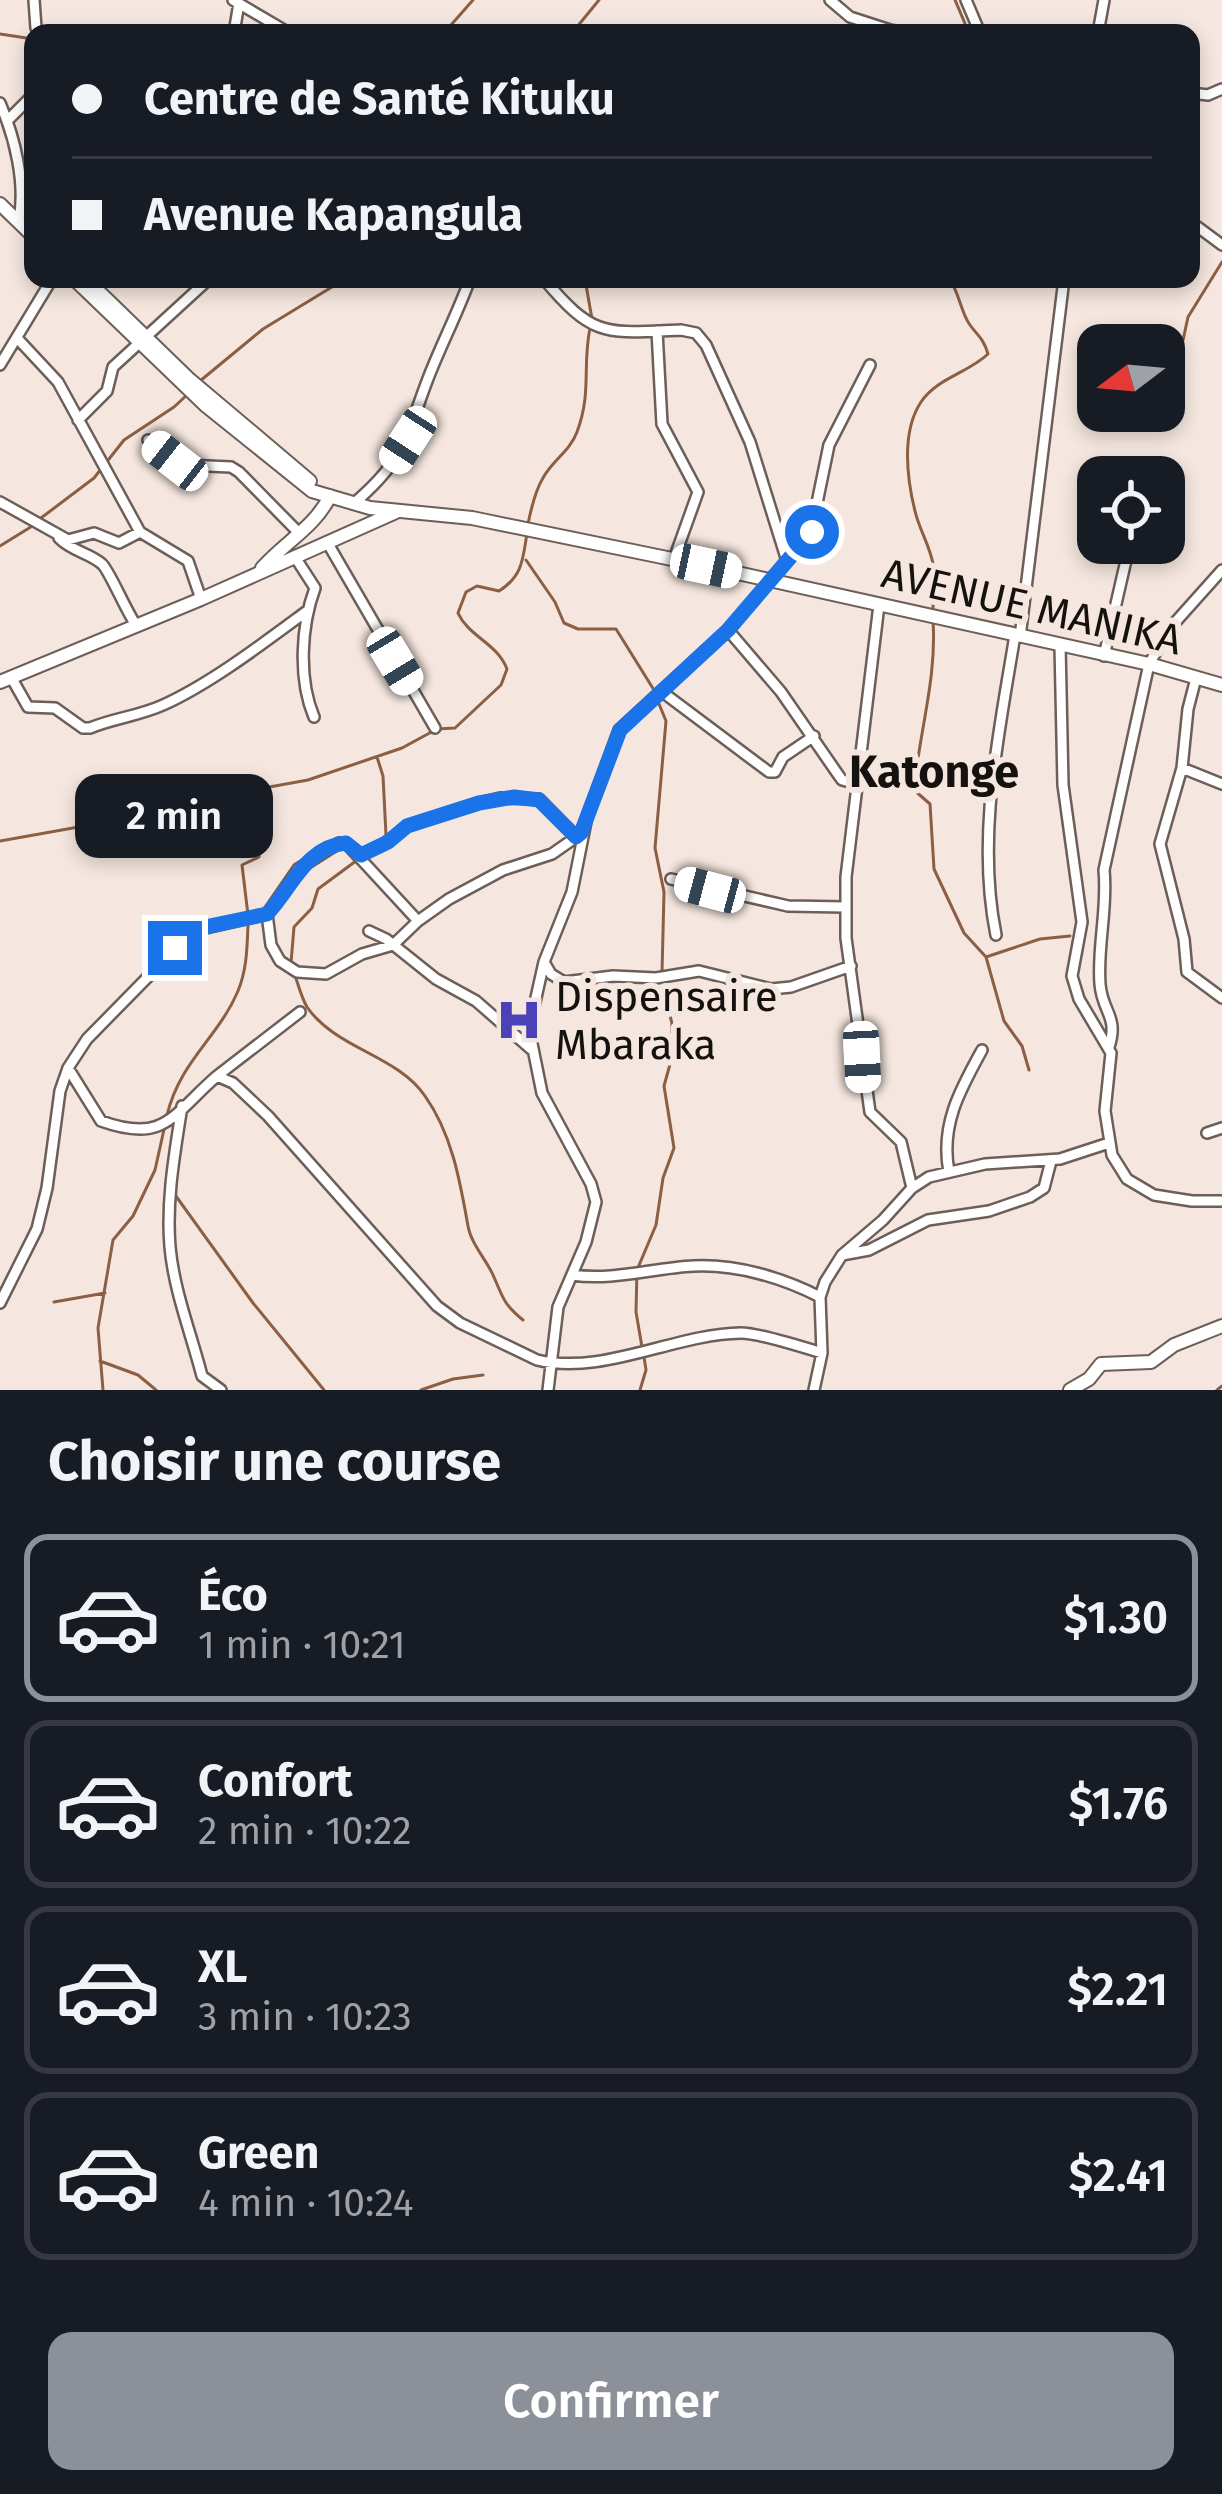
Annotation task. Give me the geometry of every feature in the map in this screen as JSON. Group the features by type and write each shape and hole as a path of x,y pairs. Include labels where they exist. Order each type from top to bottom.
{"street":[{"path":"830,0 850,17 868,24"},
{"path":"236,2 274,24"},
{"path":"1208,95 1222,89"},
{"path":"1200,94 1222,101"},
{"path":"0,104 8,121 24,203"},
{"path":"8,121 24,104"},
{"path":"0,194 24,220"},
{"path":"0,365 47,288"},
{"name":"AVENUE MANIKA","path":"91,288 282,470 312,491 352,504 396,512 443,513 674,559 1149,664 1222,685"},
{"path":"78,420 107,392 112,368 199,288"},
{"path":"352,504 384,478 408,440 429,375 466,288"},
{"path":"552,288 592,326 696,333 718,367 750,442 788,561"},
{"path":"996,935 986,869 991,794 1018,636 1063,288"},
{"path":"657,331 662,424 698,492 674,559"},
{"path":"17,338 58,382 140,532 188,561 201,599"},
{"path":"548,1390 558,1307 596,1211 594,1193 547,1105 531,1049 531,1014 544,962 572,892 579,835 615,737 728,630 812,532 830,445 870,365"},
{"path":"148,440 185,465 231,467 299,533"},
{"path":"255,575 322,513 330,496"},
{"path":"0,502 101,563 136,626"},
{"path":"307,611 273,639 177,698 138,716 90,728 55,708 28,706 5,680 396,512"},
{"path":"59,538 94,533 119,543 140,532"},
{"path":"328,542 435,728"},
{"path":"296,556 315,588 307,611 306,683 314,717"},
{"path":"1104,656 1125,564"},
{"path":"1222,570 1171,627 1149,664 1104,870 1107,903 1100,987 1113,1018 1105,1112 1119,1170 1137,1187 1177,1199 1222,1201"},
{"path":"879,605 845,907 870,1112 902,1142 912,1187"},
{"path":"728,630 814,736 842,780 858,784"},
{"path":"1060,645 1063,785 1082,922 1072,976 1078,999 1109,1047"},
{"path":"1196,678 1187,709 1182,769 1162,832 1161,853 1184,939 1187,972 1222,998"},
{"path":"661,691 769,772 775,772 783,757 814,736"},
{"path":"1182,769 1222,784"},
{"path":"361,855 407,826 500,798 539,800 579,835"},
{"path":"418,921 346,843 326,849 298,869 267,914 271,945 280,961 297,972 326,974 362,954 393,945 418,921 503,870 552,854 579,835"},
{"path":"670,879 788,906 845,907"},
{"path":"0,1303 43,1211 55,1115 68,1068 106,1016 125,1003 193,931 267,914"},
{"path":"369,931 476,1001 531,1049"},
{"path":"544,962 564,982 613,976 675,977 699,971 772,989 850,967"},
{"path":"68,1068 101,1121 145,1133 161,1127 300,1012"},
{"path":"950,1172 946,1132 956,1099 982,1050"},
{"path":"218,1076 233,1083 268,1116 437,1306 482,1334 550,1363 745,1333 822,1353"},
{"path":"182,1106 174,1144 170,1249 202,1376 221,1390"},
{"path":"1207,1133 1222,1128"},
{"path":"814,1390 822,1353 820,1297 842,1255 912,1187 929,1177 985,1164 1051,1161 1109,1143"},
{"path":"842,1255 869,1250 928,1220 989,1211 1030,1197 1043,1188 1051,1161"},
{"path":"572,1275 617,1277 707,1266 781,1279 820,1297"},
{"path":"1070,1390 1089,1379 1101,1364 1151,1362 1174,1345 1222,1326"}],"waterway":[{"path":"452,24 473,0"},
{"path":"579,24 599,0"},
{"path":"955,0 965,24"},
{"path":"0,34 24,38"},
{"path":"1185,331 1188,317 1222,262"},
{"path":"200,381 263,329 330,288"},
{"path":"587,288 592,319"},
{"path":"933,611 933,564 910,485 910,427 928,394 988,354 954,288"},
{"path":"528,524 540,483 577,432 590,328"},
{"path":"41,518 94,478 124,440 188,394"},
{"path":"0,546 34,525"},
{"path":"0,841 129,818 156,782 253,790 308,780 402,748 437,729 455,728 501,685 507,669 458,613 466,592 477,586 499,591 513,579 521,566 527,533"},
{"path":"526,560 564,623 578,629 616,629 654,690"},
{"path":"933,621 930,684 914,790 930,804 934,869 964,933 986,957 1004,1021 1022,1046 1029,1070"},
{"path":"657,699 666,721 655,848 664,892 662,973"},
{"path":"377,757 383,776 386,835 381,840"},
{"path":"248,915 242,865 259,857 259,848 251,844 258,824 253,793"},
{"path":"291,963 294,927 312,908 318,889 360,858"},
{"path":"167,1115 181,1079 238,991 248,925"},
{"path":"986,957 1040,939 1070,936"},
{"path":"294,973 305,1003 319,1021 399,1071 425,1096 448,1142 472,1239 504,1300 523,1320"},
{"path":"642,1347 636,1312 637,1270 656,1225 663,1178 674,1148 664,1086 672,1057 672,1024 663,983"},
{"path":"103,1390 98,1328 113,1240 133,1216 155,1170 165,1125"},
{"path":"173,1192 253,1303 324,1390"},
{"path":"54,1302 105,1293"},
{"path":"640,1390 644,1357"},
{"path":"100,1361 138,1375 156,1390"},
{"path":"421,1390 483,1375"},
{"path":"1217,1390 1222,1386"}],"place":[{"name":"Dispensaire Mbaraka","path":"519,1020"}],"district":[{"name":"Katonge","path":"934,771"}],"route":[{"path":"175,948 200,928 267,914 298,869 333,845 346,843 361,855 407,826 479,803 514,797 539,800 576,837 620,730 728,630 812,532"}]}
